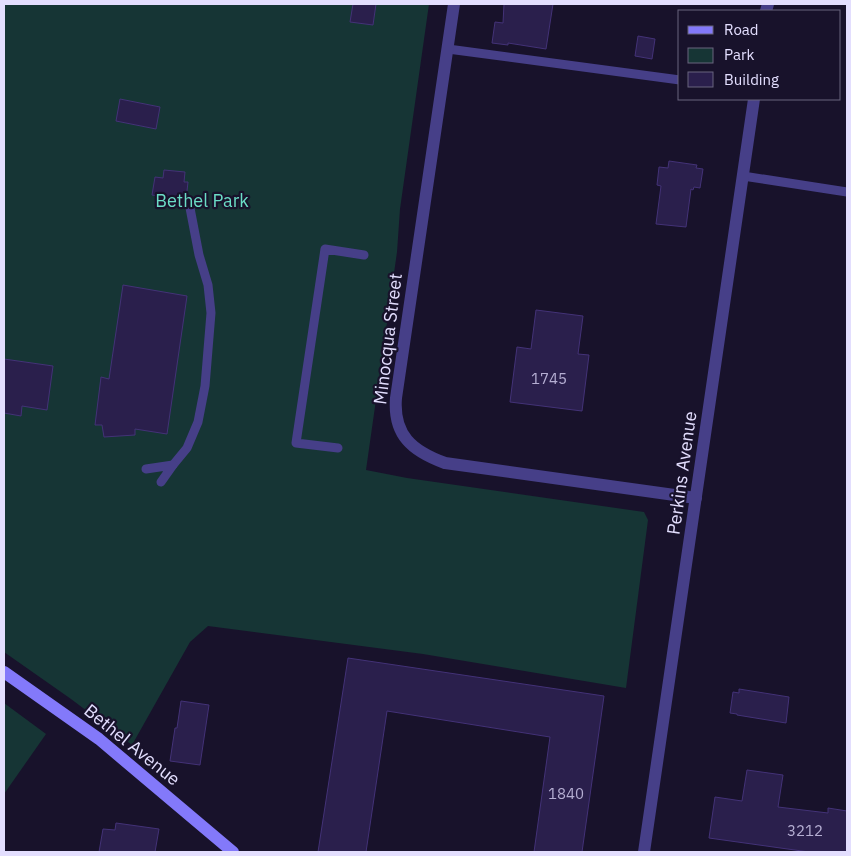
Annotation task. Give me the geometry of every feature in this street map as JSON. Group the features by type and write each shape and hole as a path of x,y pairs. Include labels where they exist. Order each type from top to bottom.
{"street":[{"name":"Minocqua Street","path":"454,4 396,398 396,416 402,432 412,447 428,457 445,463 696,498"},
{"name":"Perkins Avenue","path":"644,852 754,100"},
{"name":"Bethel Avenue","path":"4,672 99,739 233,852"}],"lane":[{"path":"448,49 678,80"},
{"path":"743,176 847,192"},
{"path":"161,482 187,448 198,422 205,386 212,313 208,285 198,255 190,208"},
{"path":"338,448 296,443 325,249 364,255"},
{"path":"146,469 173,464"}],"green space":[{"name":"Bethel Park","path":"4,4 429,4 400,209 397,252 366,470 407,478 644,512 648,520 626,688 423,654 208,626 190,642 132,745 4,652"},
{"path":"4,703 46,734 4,794"}],"building":[{"path":"353,4 376,4 373,25 350,22"},
{"path":"504,4 553,4 546,49 508,43 508,45 492,43 495,22 503,23"},
{"path":"638,36 655,39 652,59 635,56"},
{"path":"120,99 160,107 156,129 116,121"},
{"path":"669,161 697,165 696,168 703,169 700,188 694,187 693,190 691,189 686,227 656,224 661,186 657,185 659,167 668,168"},
{"path":"164,170 185,172 184,182 188,182 186,200 152,195 155,177 163,178"},
{"path":"123,285 187,296 167,434 135,429 135,435 104,437 102,425 95,425 101,377 109,379"},
{"path":"536,310 583,316 578,354 589,355 582,411 510,402 517,347 531,349"},
{"path":"4,359 53,366 47,410 22,406 21,416 4,413"},
{"path":"348,658 604,696 582,852 534,852 550,737 387,711 366,852 318,852"},
{"path":"739,689 789,697 786,723 730,713 733,692 739,693"},
{"path":"181,701 209,705 200,765 170,761"},
{"path":"747,770 783,775 778,807 828,813 828,808 847,811 847,852 809,852 709,838 715,797 742,801"},
{"path":"116,823 159,829 155,852 99,852 103,829 115,830"}]}
